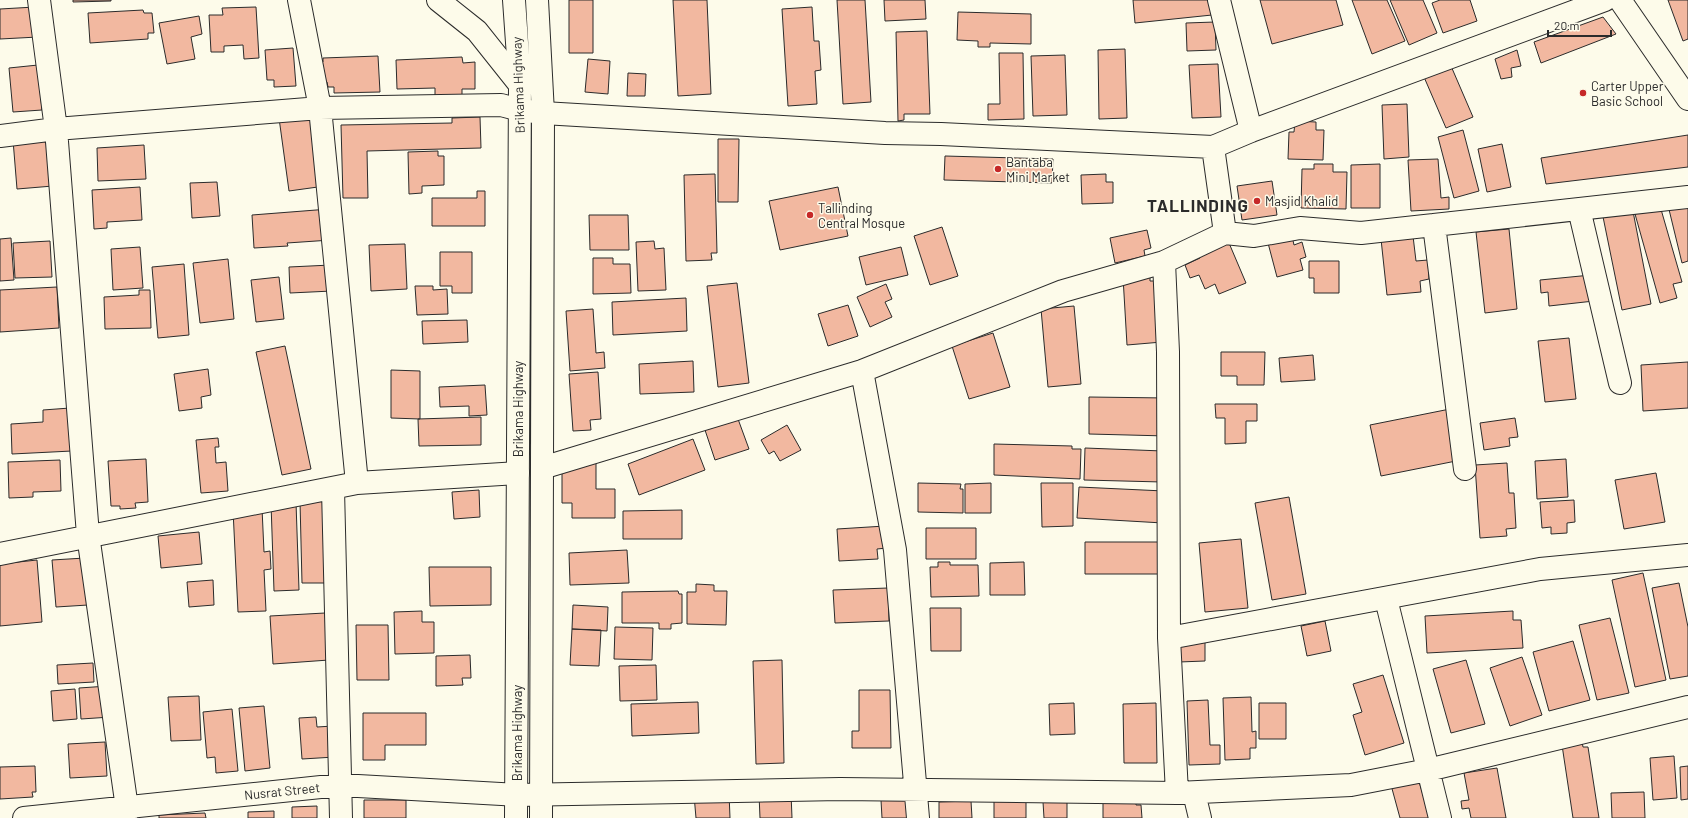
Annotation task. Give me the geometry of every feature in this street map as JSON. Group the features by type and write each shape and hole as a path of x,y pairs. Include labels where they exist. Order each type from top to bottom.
{"main road":[{"path":"39,0 56,129 88,535 126,813"},
{"path":"299,0 320,108 356,483"},
{"path":"438,0 477,31 520,85"},
{"name":"Brikama Highway","path":"514,0 520,85 516,818"},
{"name":"Brikama Highway","path":"537,0 543,112 541,818"},
{"path":"1219,0 1252,131"},
{"path":"0,136 56,129 320,108 501,105 520,110 543,112 885,133 949,134 1213,147 1252,131 1605,0"},
{"path":"1620,0 1688,99"},
{"path":"1213,147 1225,234"},
{"path":"542,468 862,372 1063,291 1164,262 1225,234 1254,236 1300,228 1361,233 1688,197"},
{"path":"1579,209 1620,383"},
{"path":"1434,225 1465,469"},
{"path":"1164,262 1168,352 1169,638 1186,793 1200,818"},
{"path":"862,372 895,550 917,790 918,818"},
{"path":"0,554 88,535 333,489 356,483 518,473"},
{"path":"333,489 341,818"},
{"path":"1169,638 1540,570 1688,555"},
{"path":"1386,599 1440,818"},
{"name":"Nusrat Street","path":"24,818 126,813 340,785 516,795 840,789 1186,793 1351,785 1428,770 1688,707"}],"building":[{"path":"73,0 111,0 111,1 73,2"},
{"path":"569,0 593,0 593,53 569,53"},
{"path":"673,0 707,0 711,94 678,96"},
{"path":"837,0 865,0 871,102 843,104"},
{"path":"884,0 925,0 926,19 885,21"},
{"path":"1133,0 1211,0 1212,15 1135,23"},
{"path":"1260,0 1336,0 1343,25 1272,44"},
{"path":"1352,0 1387,0 1405,41 1372,54"},
{"path":"1390,0 1423,0 1437,33 1409,45"},
{"path":"1440,0 1470,0 1477,21 1443,33 1432,3"},
{"path":"1668,0 1688,0 1688,39 1683,41"},
{"path":"35,7 38,37 0,39 0,9"},
{"path":"256,7 259,58 244,59 243,45 224,46 224,52 211,52 209,15 223,15 222,8"},
{"path":"812,7 814,41 819,41 821,70 815,71 817,104 788,106 782,9"},
{"path":"143,10 144,13 152,13 154,33 148,33 148,39 90,43 88,13"},
{"path":"958,12 1031,14 1031,44 990,43 990,47 978,47 978,41 957,40"},
{"path":"199,16 202,34 191,37 195,59 167,64 159,23"},
{"name":"Carter Upper Basic School","path":"1603,17 1616,34 1541,63 1534,42"},
{"path":"1215,22 1216,50 1187,51 1186,23"},
{"path":"927,31 930,114 904,114 904,120 898,121 896,32"},
{"path":"293,48 296,86 274,87 274,80 267,80 265,50"},
{"path":"1125,49 1127,118 1099,119 1098,50"},
{"path":"1517,50 1521,66 1511,68 1512,77 1501,79 1495,59"},
{"path":"999,53 1023,53 1024,119 988,120 988,104 1000,104"},
{"path":"1065,55 1067,115 1033,116 1031,56"},
{"path":"378,56 380,92 334,93 334,87 328,87 327,82 321,82 320,62 323,62 323,58"},
{"path":"462,57 463,63 475,62 475,89 462,89 462,96 435,97 435,88 397,89 396,60"},
{"path":"588,59 610,61 608,94 585,92"},
{"path":"1218,64 1221,117 1192,118 1189,65"},
{"path":"38,65 42,110 13,112 9,68"},
{"path":"1451,66 1473,117 1446,128 1424,77"},
{"path":"628,73 646,74 645,96 627,96"},
{"path":"1407,104 1409,157 1384,159 1382,105"},
{"path":"316,113 325,186 289,191 279,118"},
{"path":"480,117 481,148 367,151 368,198 343,198 341,125 452,123 452,118"},
{"path":"1295,121 1316,122 1316,130 1324,130 1323,160 1288,159 1289,132 1294,132"},
{"path":"1463,130 1479,191 1454,198 1438,137"},
{"name":"Carter Upper Basic School","path":"1688,135 1688,167 1546,184 1541,158"},
{"path":"49,137 53,186 17,189 13,140"},
{"path":"718,139 739,139 738,202 718,202"},
{"path":"1502,144 1511,187 1487,192 1478,149"},
{"path":"144,145 146,179 98,181 97,148"},
{"path":"438,151 438,156 444,156 444,185 422,186 422,193 409,194 408,152"},
{"name":"Bantaba Mini Market","path":"945,156 1053,159 1052,183 944,180"},
{"path":"1438,159 1441,198 1449,197 1449,209 1411,211 1408,160"},
{"path":"1314,164 1333,164 1333,172 1347,172 1346,209 1301,208 1302,169 1314,169"},
{"path":"1380,164 1380,208 1351,208 1351,165"},
{"path":"715,174 717,253 711,253 712,260 686,261 684,175"},
{"path":"1106,174 1106,182 1113,182 1113,203 1082,204 1081,175"},
{"name":"Masjid Khalid","path":"1272,181 1277,215 1242,220 1237,186"},
{"path":"217,182 220,216 192,218 190,183"},
{"path":"140,187 142,220 107,222 107,228 94,229 92,190"},
{"path":"838,187 848,236 780,250 769,201"},
{"path":"1688,187 1688,261 1682,263 1665,193"},
{"path":"477,191 485,191 485,226 432,226 432,198 477,198"},
{"path":"1656,192 1682,282 1673,284 1677,298 1660,303 1635,214 1649,210"},
{"path":"1631,201 1651,304 1622,310 1601,207"},
{"path":"329,209 331,240 287,243 288,246 254,248 252,215"},
{"path":"589,215 628,215 629,250 590,250"},
{"path":"942,227 958,276 930,285 914,236"},
{"path":"1509,229 1517,309 1485,313 1476,232"},
{"path":"1147,230 1151,248 1144,250 1145,256 1115,263 1110,238"},
{"path":"1292,236 1294,245 1302,242 1306,257 1300,259 1303,270 1277,277 1268,243"},
{"path":"1413,236 1416,261 1428,260 1429,279 1420,281 1421,292 1387,295 1381,239"},
{"path":"11,238 14,280 0,281 0,239"},
{"path":"50,241 52,277 15,278 13,243"},
{"path":"654,241 655,249 664,248 666,290 638,291 636,242"},
{"path":"1229,243 1246,283 1219,294 1215,284 1205,289 1199,275 1190,278 1185,265 1200,258 1199,256"},
{"path":"405,244 407,289 371,291 369,245"},
{"path":"140,247 143,288 113,290 111,249"},
{"path":"901,247 908,275 866,285 859,257"},
{"path":"440,252 472,252 472,293 452,293 452,286 440,286"},
{"path":"593,258 613,258 613,264 630,264 631,293 593,294"},
{"path":"228,259 234,319 200,323 193,263"},
{"path":"1309,261 1339,261 1339,293 1314,293 1314,278 1309,278"},
{"path":"184,264 189,335 158,338 152,267"},
{"path":"331,265 332,291 290,293 289,267"},
{"path":"1591,275 1594,301 1549,306 1548,292 1541,293 1540,280"},
{"path":"1150,276 1150,281 1159,281 1162,342 1127,345 1123,277"},
{"path":"279,277 284,319 256,322 251,280"},
{"path":"737,283 749,383 718,387 707,286"},
{"path":"886,284 892,299 885,302 892,317 870,327 857,297"},
{"path":"415,286 433,286 433,290 447,289 448,314 417,315"},
{"path":"57,287 59,328 0,332 0,290"},
{"path":"139,290 150,290 151,328 105,329 104,297 139,295"},
{"path":"686,298 687,331 613,335 612,302"},
{"path":"848,305 858,336 828,346 818,314"},
{"path":"1074,306 1081,384 1048,387 1041,309"},
{"path":"593,309 596,353 604,352 605,368 570,371 566,311"},
{"path":"467,320 468,342 423,344 422,321"},
{"path":"993,333 1010,387 969,399 952,346"},
{"path":"1569,338 1576,399 1545,402 1538,341"},
{"path":"285,346 311,469 282,475 256,352"},
{"path":"1221,352 1265,352 1264,385 1237,385 1237,376 1221,376"},
{"path":"1313,355 1315,380 1281,382 1279,358"},
{"path":"693,361 694,392 640,394 639,364"},
{"path":"1688,362 1688,408 1643,411 1641,365"},
{"path":"208,369 211,395 201,397 202,408 179,411 174,374"},
{"path":"391,370 420,371 420,419 391,418"},
{"path":"598,372 601,419 590,420 591,430 573,431 569,374"},
{"path":"485,385 487,415 469,416 469,406 440,407 439,387"},
{"path":"1089,397 1167,398 1167,436 1089,434"},
{"path":"1215,404 1257,404 1257,421 1246,421 1246,443 1225,444 1225,418 1216,418"},
{"path":"70,408 72,451 12,454 11,424 43,422 43,410"},
{"path":"1450,409 1461,460 1381,476 1370,425"},
{"path":"481,417 481,445 419,446 418,419"},
{"path":"1515,418 1518,437 1509,438 1510,446 1484,450 1480,423"},
{"path":"738,419 749,449 715,460 705,430"},
{"path":"787,425 801,450 780,461 774,451 769,454 761,440"},
{"path":"218,438 219,447 215,447 216,463 226,462 228,491 201,493 196,440"},
{"path":"693,439 705,470 639,495 628,464"},
{"path":"994,444 1072,446 1072,449 1081,449 1080,479 994,475"},
{"path":"1085,448 1163,451 1162,482 1084,480"},
{"path":"146,459 148,502 135,503 136,508 120,509 120,506 111,506 108,461"},
{"path":"1566,459 1568,497 1537,499 1535,461"},
{"path":"60,460 61,491 33,492 33,497 9,498 8,462"},
{"path":"596,462 596,489 615,489 615,518 572,518 572,503 562,503 562,466"},
{"path":"1507,463 1509,493 1514,493 1516,528 1506,529 1507,536 1480,538 1475,465"},
{"path":"1656,473 1665,522 1624,529 1615,480"},
{"path":"918,483 961,484 960,489 963,489 963,513 918,512"},
{"path":"991,483 991,513 965,513 965,484"},
{"path":"1041,483 1073,483 1073,526 1042,527"},
{"path":"1079,487 1164,491 1163,523 1077,518"},
{"path":"479,490 480,517 454,519 452,492"},
{"path":"1289,497 1306,594 1272,600 1255,503"},
{"path":"327,500 327,583 302,583 300,501"},
{"path":"1574,500 1575,522 1567,523 1567,533 1551,534 1551,527 1542,528 1540,502"},
{"path":"296,502 299,590 274,591 271,503"},
{"path":"262,508 264,552 270,551 271,569 264,570 266,611 238,612 233,510"},
{"path":"682,510 682,539 623,539 623,511"},
{"path":"885,526 887,548 877,549 878,559 839,561 837,529"},
{"path":"926,528 976,528 976,559 926,559"},
{"path":"199,532 202,564 161,568 158,536"},
{"path":"1241,539 1248,608 1205,612 1199,543"},
{"path":"1085,542 1163,542 1163,574 1085,574"},
{"path":"627,550 629,583 570,585 569,553"},
{"path":"85,558 88,605 56,607 52,560"},
{"path":"37,560 42,622 0,626 0,564"},
{"path":"938,562 950,562 950,565 978,565 979,596 931,597 930,567 938,567"},
{"path":"1024,562 1025,595 990,595 990,563"},
{"path":"429,567 491,567 491,605 430,606"},
{"path":"1643,573 1666,680 1635,687 1612,580"},
{"path":"213,580 214,605 189,607 187,582"},
{"path":"1679,583 1688,627 1688,676 1670,679 1652,588"},
{"path":"696,584 714,585 714,591 727,591 726,625 687,624 687,592 696,592"},
{"path":"888,588 889,621 835,623 833,590"},
{"path":"678,591 679,594 682,594 682,623 671,624 671,629 659,629 659,623 622,623 622,592"},
{"path":"573,605 608,607 607,631 572,629"},
{"path":"930,608 961,608 961,651 931,651"},
{"path":"422,611 422,622 434,622 434,653 395,654 394,612"},
{"path":"1513,611 1513,620 1521,620 1523,648 1427,653 1425,616"},
{"path":"325,613 329,660 273,664 270,616"},
{"path":"1610,618 1629,693 1597,700 1579,625"},
{"path":"1325,621 1331,651 1307,656 1301,626"},
{"path":"356,625 388,625 389,680 357,680"},
{"path":"615,627 653,628 652,660 614,659"},
{"path":"572,629 601,630 599,666 570,665"},
{"path":"1205,639 1205,661 1179,662 1178,640"},
{"path":"1573,641 1590,700 1549,711 1533,652"},
{"path":"470,655 471,678 462,678 463,685 436,686 436,656"},
{"path":"1522,657 1542,715 1510,726 1490,668"},
{"path":"782,660 784,763 756,764 753,661"},
{"path":"1466,660 1485,724 1451,733 1433,669"},
{"path":"93,663 94,682 58,684 57,665"},
{"path":"656,665 657,700 620,701 619,666"},
{"path":"1383,675 1404,743 1365,755 1353,715 1362,712 1353,684"},
{"path":"108,686 111,717 81,719 79,688"},
{"path":"75,689 77,719 53,721 51,691"},
{"path":"859,690 890,690 891,748 852,748 852,731 859,731"},
{"path":"199,696 201,740 171,741 168,697"},
{"path":"1251,697 1252,732 1256,731 1256,748 1250,748 1250,759 1225,760 1223,698"},
{"path":"1208,700 1210,745 1220,745 1220,764 1189,765 1187,701"},
{"path":"698,702 699,733 632,736 631,704"},
{"path":"1074,703 1075,734 1050,735 1049,704"},
{"path":"1156,703 1157,763 1124,763 1123,704"},
{"path":"1259,703 1286,703 1286,739 1259,739"},
{"path":"264,706 270,768 245,771 239,708"},
{"path":"232,709 238,771 216,773 215,757 207,758 203,712"},
{"path":"363,713 426,713 426,745 385,745 385,760 363,760"},
{"path":"316,717 317,727 333,726 335,757 302,759 299,718"},
{"path":"105,742 107,776 70,778 68,744"},
{"path":"1582,742 1583,747 1588,747 1599,818 1573,818 1562,745"},
{"path":"1674,756 1677,798 1653,800 1650,758"},
{"path":"35,766 36,792 32,792 33,797 0,799 0,767"},
{"path":"1688,766 1688,799 1681,800 1680,767"},
{"path":"1497,768 1506,818 1471,818 1469,808 1462,809 1461,801 1469,800 1464,773"},
{"path":"1418,778 1430,818 1400,818 1391,785"},
{"path":"1644,792 1645,818 1612,818 1611,793"},
{"path":"729,793 730,818 696,818 694,795"},
{"path":"791,793 792,818 760,818 759,794"},
{"path":"913,797 915,818 882,818 881,800"},
{"path":"1136,799 1136,805 1141,805 1142,818 1103,818 1103,800"},
{"path":"364,800 406,800 406,818 364,818"},
{"path":"971,801 972,818 939,818 939,802"},
{"path":"994,801 1026,802 1026,818 994,818"},
{"path":"1043,802 1067,802 1067,818 1044,818"},
{"path":"317,806 317,818 292,818 292,807"},
{"path":"274,811 274,818 248,818 248,812"},
{"path":"205,813 206,818 159,818 159,815"}],"place":[{"name":"Carter Upper Basic School","path":"1583,93"},
{"name":"Bantaba Mini Market","path":"998,169"},
{"name":"Masjid Khalid","path":"1257,201"},
{"name":"Tallinding Central Mosque","path":"810,215"}],"district":[{"name":"TALLINDING","path":"1198,205"}]}
